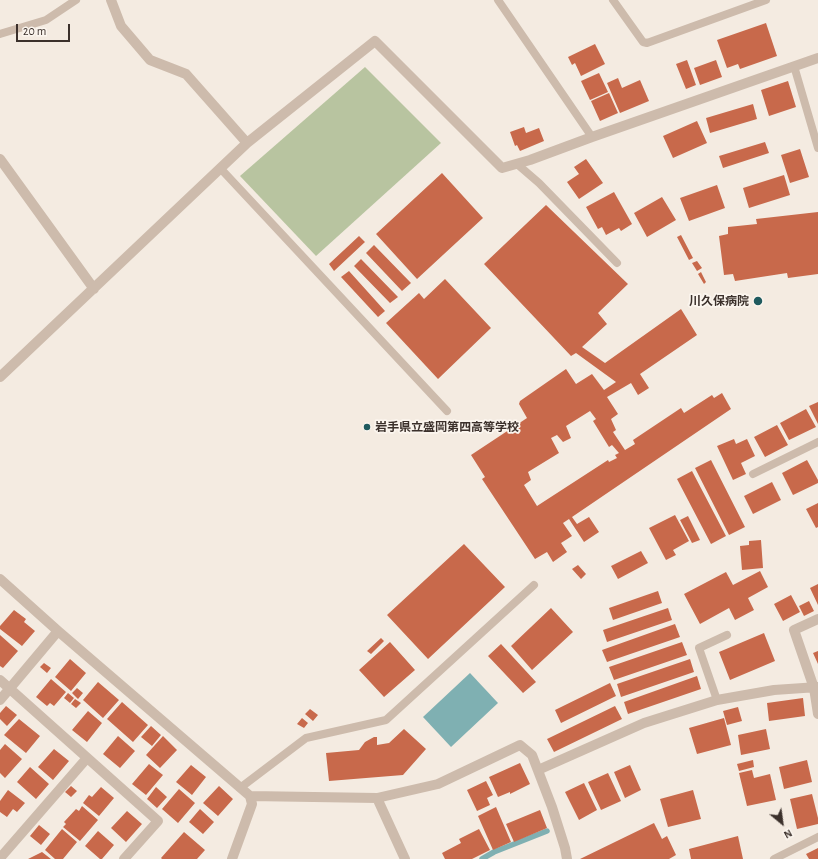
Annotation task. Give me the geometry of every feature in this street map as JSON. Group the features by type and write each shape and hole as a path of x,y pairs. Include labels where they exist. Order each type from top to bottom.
{"street":[{"path":"111,0 121,26 150,60 186,74 247,143"},
{"path":"0,377 247,143 375,41 502,168 530,160 818,58"},
{"path":"0,159 94,289"},
{"path":"0,580 58,632 250,796 252,804 232,859"},
{"path":"818,619 794,630 816,688 818,714"},
{"path":"0,700 58,632"},
{"path":"0,680 158,821 124,859"},
{"path":"538,770 644,723 717,700 774,690 816,688"},
{"path":"250,796 378,798 438,784 520,745 532,755 552,807 565,848 566,859"},
{"path":"0,858 87,758"},
{"path":"378,798 405,859"}],"lane":[{"path":"0,34 46,20 76,0"},
{"path":"498,0 592,137"},
{"path":"613,0 643,42 647,43 766,0"},
{"path":"794,66 818,148"},
{"path":"517,164 539,183 617,263"},
{"path":"221,169 447,411"},
{"path":"753,474 818,442"},
{"path":"240,788 306,738 386,720 534,585"},
{"path":"717,700 699,648 727,635"},
{"path":"774,859 818,837"}],"green space":[{"path":"365,67 441,143 316,256 240,176"}],"water":[{"path":"470,673 498,703 451,747 423,717"}],"building":[{"path":"766,23 777,56 740,69 738,64 727,68 717,40"},
{"path":"595,44 605,64 581,76 575,63 572,65 568,57"},
{"path":"687,60 696,85 686,89 676,64"},
{"path":"716,60 722,77 700,85 694,68"},
{"path":"599,73 608,92 590,100 581,81"},
{"path":"618,78 622,88 640,80 649,101 620,113 607,83"},
{"path":"788,81 796,107 769,116 761,90"},
{"path":"609,93 618,113 600,121 591,101"},
{"path":"753,104 757,119 710,133 706,118"},
{"path":"697,121 707,143 673,158 663,136"},
{"path":"524,127 526,133 539,128 544,141 520,151 517,145 515,146 510,132"},
{"path":"765,142 769,153 723,168 719,156"},
{"path":"800,149 809,177 790,183 781,155"},
{"path":"586,159 603,183 579,199 567,182 579,174 574,167"},
{"path":"442,173 483,218 417,279 376,234"},
{"path":"784,175 790,195 749,208 743,188"},
{"path":"717,185 725,208 689,221 680,198"},
{"path":"614,192 632,224 621,231 619,228 606,235 602,227 598,229 586,207"},
{"path":"662,197 676,220 647,237 634,213"},
{"path":"546,205 628,284 598,313 607,324 582,347 605,363 681,309 697,335 640,374 649,388 638,395 631,383 607,397 618,414 611,419 616,430 613,432 625,450 635,444 633,440 681,408 684,413 712,395 714,398 722,393 731,409 572,517 577,524 589,517 599,532 584,542 569,519 563,523 572,536 561,543 567,552 553,562 547,552 535,559 482,479 485,477 471,455 527,418 519,404 520,401 566,369 576,384 592,374 604,390 616,382 576,353 571,356 484,264","holes":["590,411 596,419 593,421 609,447 612,445 619,453 615,455 617,458 609,462 608,460 537,506 524,485 531,480 528,472 559,453 551,438 557,435 563,442 571,438 566,426"]},
{"path":"818,212 818,274 788,278 787,273 735,281 733,274 724,275 719,236 728,234 728,227 757,224 756,219"},
{"path":"681,235 693,258 689,260 677,237"},
{"path":"359,236 365,242 334,271 329,264"},
{"path":"374,245 411,283 402,291 366,253"},
{"path":"361,259 398,297 390,303 354,266"},
{"path":"697,261 702,268 697,271 692,263"},
{"path":"349,271 385,311 378,317 341,277"},
{"path":"701,272 706,282 704,284 698,274"},
{"path":"445,279 491,328 438,379 386,323 419,293 424,299"},
{"path":"818,402 818,424 809,406"},
{"path":"806,409 816,427 789,440 780,423"},
{"path":"777,425 788,445 765,457 754,437"},
{"path":"734,439 736,444 747,439 755,456 741,463 746,474 733,480 717,446"},
{"path":"711,460 745,527 729,535 695,468"},
{"path":"807,460 818,480 818,483 793,495 782,473"},
{"path":"692,471 726,536 711,544 677,479"},
{"path":"772,482 781,500 753,514 744,496"},
{"path":"818,503 818,527 816,528 806,509"},
{"path":"675,515 689,541 673,550 676,555 666,560 649,528"},
{"path":"688,516 700,540 692,543 680,520"},
{"path":"761,540 763,568 742,570 740,546 749,545 749,541"},
{"path":"464,544 505,587 428,659 387,615"},
{"path":"641,551 648,563 618,579 611,566"},
{"path":"578,565 586,574 581,579 572,569"},
{"path":"760,571 768,587 748,598 754,610 735,620 729,608 700,624 684,594 726,572 733,585"},
{"path":"818,584 818,605 810,588"},
{"path":"658,591 662,603 613,620 609,608"},
{"path":"791,595 800,612 783,621 774,604"},
{"path":"809,601 814,611 804,616 799,606"},
{"path":"551,608 573,632 532,670 511,646"},
{"path":"668,608 672,620 607,642 603,630"},
{"path":"14,610 26,619 24,622 35,631 22,646 0,629 0,626"},
{"path":"675,624 680,637 607,662 602,650"},
{"path":"764,633 775,661 730,680 719,652"},
{"path":"0,635 18,651 3,668 0,666"},
{"path":"381,638 384,641 371,654 367,651"},
{"path":"390,642 415,670 384,697 359,670"},
{"path":"682,642 687,655 614,680 609,667"},
{"path":"501,644 536,682 523,693 488,656"},
{"path":"818,651 818,664 813,653"},
{"path":"70,659 86,673 71,691 55,677"},
{"path":"690,659 694,672 621,697 617,684"},
{"path":"44,663 51,668 47,673 40,667"},
{"path":"697,676 701,689 628,714 624,702"},
{"path":"51,679 66,692 54,706 50,703 47,706 36,697"},
{"path":"98,682 119,700 103,718 83,700"},
{"path":"610,683 616,696 561,723 555,710"},
{"path":"77,688 83,693 78,699 72,693"},
{"path":"68,693 74,698 70,703 64,698"},
{"path":"803,698 805,716 769,721 767,703"},
{"path":"75,699 81,703 76,708 71,704"},
{"path":"122,702 148,725 133,742 107,719"},
{"path":"6,706 17,715 7,726 0,719 0,713"},
{"path":"615,706 622,719 554,752 547,739"},
{"path":"738,707 742,721 727,725 723,711"},
{"path":"310,709 318,715 313,721 305,714"},
{"path":"88,711 102,723 87,742 72,730"},
{"path":"302,718 308,723 304,728 297,724"},
{"path":"724,718 731,745 697,754 689,728"},
{"path":"19,719 40,736 26,753 4,735"},
{"path":"151,726 161,735 152,746 141,737"},
{"path":"404,729 426,749 403,775 329,781 326,753 359,750 365,742 374,737 377,737 377,745 389,743"},
{"path":"766,729 770,749 741,755 738,735"},
{"path":"118,736 135,751 120,768 103,754"},
{"path":"163,736 177,750 160,768 146,755"},
{"path":"5,744 22,759 5,778 0,773 0,750"},
{"path":"54,749 69,761 53,780 38,767"},
{"path":"753,760 754,767 739,771 737,764"},
{"path":"807,760 812,782 784,789 779,767"},
{"path":"520,763 530,784 510,794 510,792 498,797 489,777"},
{"path":"149,764 163,775 146,795 132,784"},
{"path":"191,765 206,777 192,795 176,782"},
{"path":"630,765 641,790 625,798 614,772"},
{"path":"30,767 49,784 36,799 17,782"},
{"path":"752,770 754,778 770,774 776,800 747,806 739,773"},
{"path":"608,773 621,801 601,810 588,782"},
{"path":"486,781 493,795 487,798 490,805 477,811 467,790"},
{"path":"584,783 597,810 579,820 565,792"},
{"path":"71,786 77,791 71,797 65,792"},
{"path":"219,786 233,799 218,816 203,803"},
{"path":"101,787 114,798 99,816 83,803 89,795 92,797"},
{"path":"156,787 167,797 157,808 147,799"},
{"path":"179,789 195,803 178,823 162,809"},
{"path":"8,790 25,803 17,812 13,809 7,817 0,812 0,801"},
{"path":"693,790 701,819 668,827 660,799"},
{"path":"812,794 818,824 797,829 790,799"},
{"path":"82,806 98,820 80,841 63,827 66,824 64,822 76,809 79,811"},
{"path":"496,807 511,842 493,850 478,816"},
{"path":"200,809 214,822 203,834 189,822"},
{"path":"540,810 547,828 514,842 506,824"},
{"path":"127,811 142,824 126,842 111,828"},
{"path":"654,823 662,839 667,836 676,855 669,859 580,859"},
{"path":"39,825 50,834 41,845 30,836"},
{"path":"62,829 77,842 63,859 55,859 45,850"},
{"path":"479,829 490,850 472,859 445,859 442,853 461,843 459,839"},
{"path":"98,831 114,845 102,859 100,859 85,846"},
{"path":"184,832 205,850 197,859 162,859 161,858"},
{"path":"738,836 743,859 691,859 689,849"},
{"path":"818,848 818,859 809,859 806,854"},
{"path":"42,852 51,859 28,859"}],"waterway":[{"path":"482,859 494,852 547,831"}],"place":[{"name":"川久保病院","path":"758,301"},
{"name":"岩手県立盛岡第四高等学校","path":"367,427"}]}
